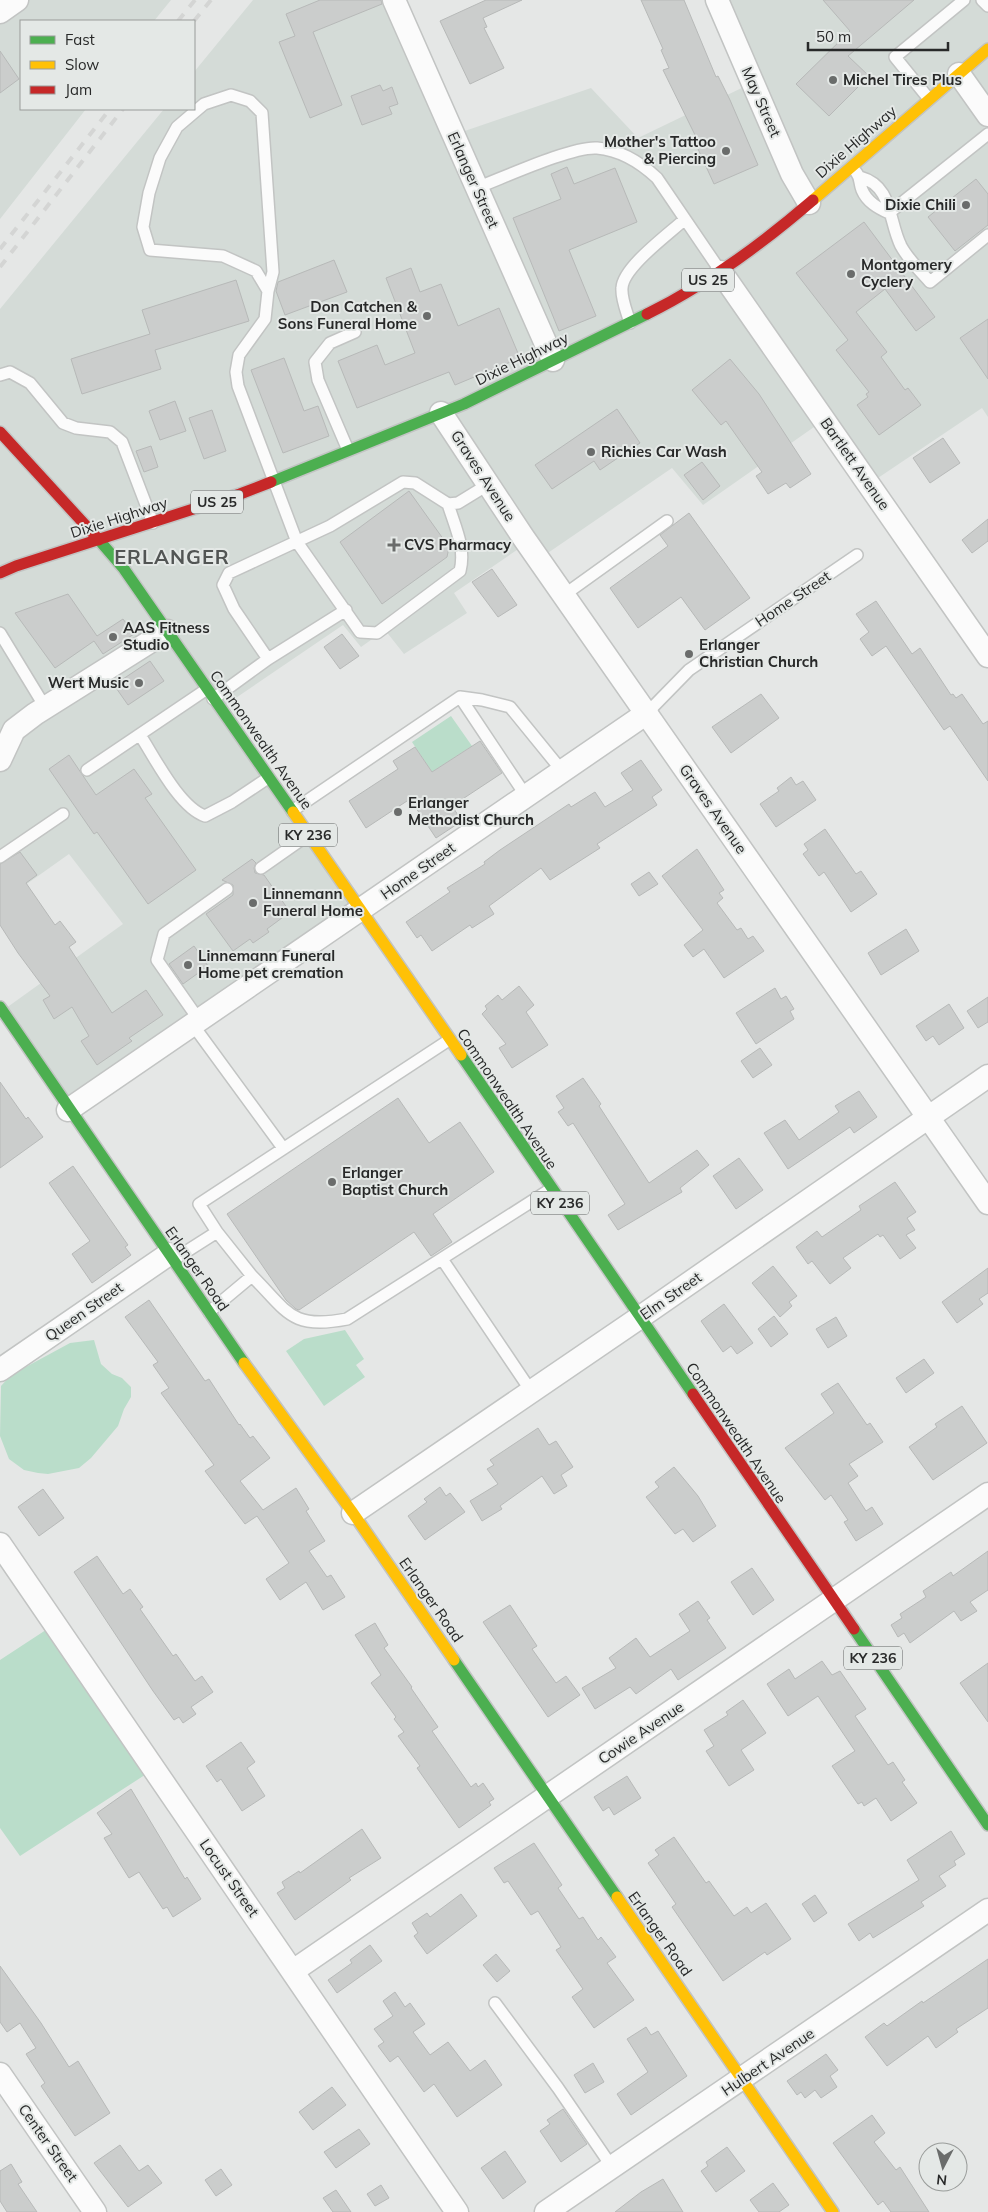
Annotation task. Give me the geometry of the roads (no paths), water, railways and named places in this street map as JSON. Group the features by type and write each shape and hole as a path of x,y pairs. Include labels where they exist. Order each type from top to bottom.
{"main road":[{"name":"Dixie Highway","path":"0,573 16,566 240,494 464,404 668,304 721,272 778,230 988,49"},
{"name":"KY 236","path":"0,432 99,540"},
{"name":"Commonwealth Avenue","path":"99,540 124,569 292,811 988,1825"},
{"name":"Erlanger Road","path":"0,1007 68,1110 260,1386 278,1407 353,1513 833,2212"}],"street":[{"path":"0,12 17,0"},
{"name":"Erlanger Street","path":"394,0 553,360"},
{"name":"May Street","path":"717,0 792,174 809,203"},
{"path":"959,74 988,115"},
{"name":"Bartlett Avenue","path":"721,272 988,656"},
{"name":"Graves Avenue","path":"441,412 564,595 988,1203"},
{"path":"2,747 14,730 167,632"},
{"name":"Home Street","path":"68,1110 647,713"},
{"name":"Elm Street","path":"353,1513 639,1318 988,1076"},
{"name":"Queen Street","path":"0,1370 171,1257"},
{"name":"Cowie Avenue","path":"293,1971 988,1494"},
{"name":"Locust Street","path":"0,1544 457,2212"},
{"name":"Hulbert Avenue","path":"546,2212 742,2080 988,1910"},
{"name":"Center Street","path":"0,2074 96,2212"}],"lane":[{"path":"929,99 895,58 964,0"},
{"path":"982,0 988,6"},
{"path":"268,291 256,271 223,256 150,250 143,227 149,192 160,158 177,127 204,104 231,95 250,101 262,113 273,272 268,291 265,319 239,356 236,372 238,386 272,481 297,542 360,632 377,633 460,572 464,558 448,504"},
{"path":"890,213 988,134"},
{"path":"476,188 566,154 595,147 611,150 644,165 658,178 721,272"},
{"path":"851,166 860,176 862,191 876,207 890,213 901,247 930,282 988,235"},
{"path":"630,323 622,290 623,281 628,273 646,255 685,219"},
{"path":"348,450 318,380 315,362 330,343 355,332"},
{"path":"0,375 10,372 30,383 63,423 76,428 110,432 122,442 153,523"},
{"path":"268,659 234,609 223,585 229,573 330,526 403,482 415,483 448,504 458,503 489,484"},
{"path":"564,595 667,521"},
{"name":"Home Street","path":"647,713 689,670 857,555"},
{"path":"87,770 140,735 346,610"},
{"path":"0,634 46,708"},
{"path":"292,811 460,697 510,707 563,772"},
{"path":"460,697 526,796"},
{"path":"140,735 184,803 195,813 205,816 232,802 268,778"},
{"path":"0,856 64,814"},
{"path":"260,868 308,835"},
{"path":"227,888 164,934 157,960 196,1023 283,1148"},
{"path":"449,1040 199,1204 217,1232 252,1276 295,1319 309,1323 328,1323 347,1319 551,1189"},
{"path":"171,1257 217,1232"},
{"path":"442,1259 531,1391"},
{"path":"209,1312 252,1276"},
{"path":"495,2003 558,2088 612,2167"}],"railway":[{"path":"179,20 195,0"},
{"path":"195,20 211,0"},
{"path":"0,249 109,110"},
{"path":"0,267 122,110"}],"place":[{"name":"Michel Tires Plus","path":"833,80"},
{"name":"Mother's Tattoo & Piercing","path":"726,151"},
{"name":"Dixie Chili","path":"966,205"},
{"name":"Montgomery Cyclery","path":"851,274"},
{"name":"Don Catchen & Sons Funeral Home","path":"427,316"},
{"name":"Richies Car Wash","path":"591,452"},
{"name":"CVS Pharmacy","path":"394,545"},
{"name":"AAS Fitness Studio","path":"113,637"},
{"name":"Erlanger Christian Church","path":"689,654"},
{"name":"Wert Music","path":"139,683"},
{"name":"Erlanger Methodist Church","path":"398,812"},
{"name":"Linnemann Funeral Home","path":"253,903"},
{"name":"Linnemann Funeral Home pet cremation","path":"188,965"},
{"name":"Erlanger Baptist Church","path":"332,1182"}],"district":[{"name":"ERLANGER","path":"172,557"}]}
